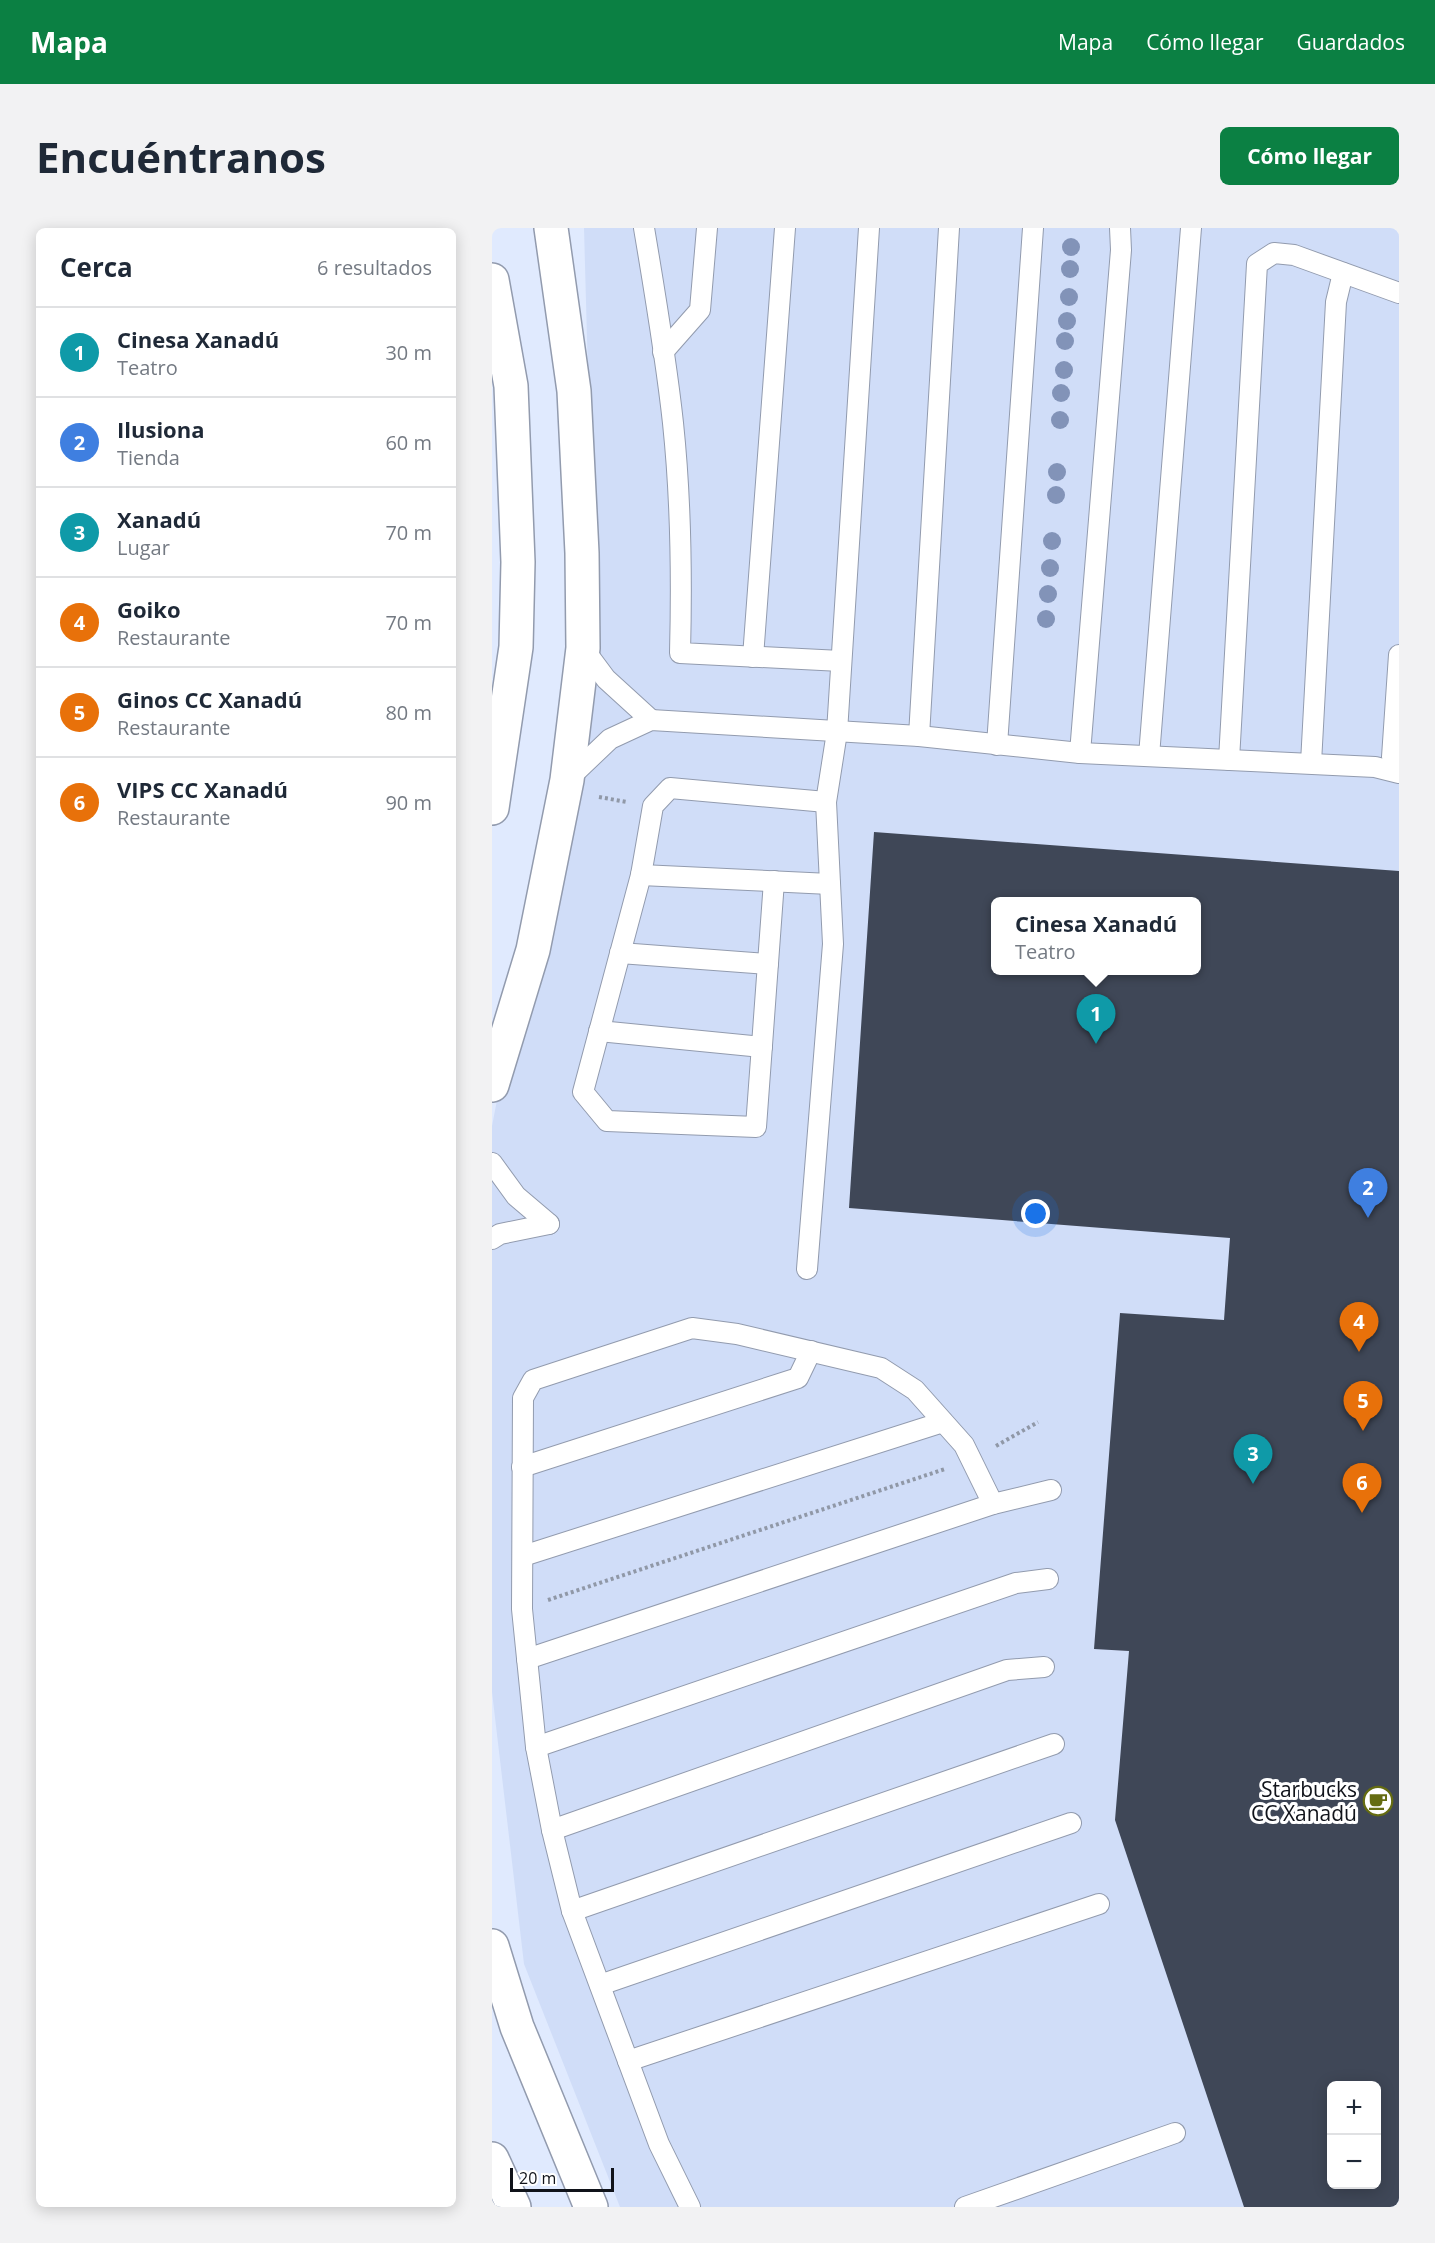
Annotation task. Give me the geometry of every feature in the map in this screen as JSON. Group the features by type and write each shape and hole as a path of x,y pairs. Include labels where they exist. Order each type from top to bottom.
{"street":[{"path":"492,1085 533,950 567,780 583,648 582,553 574,391 551,228"},
{"path":"492,280 511,386 518,562 516,647 492,808"},
{"path":"492,1946 518,2027 591,2207"},
{"path":"492,2159 514,2207"}],"lane":[{"path":"644,228 673,424 681,562 680,653 841,662"},
{"path":"663,352 700,310 707,228"},
{"path":"753,657 785,228"},
{"path":"807,1269 833,944 826,802 837,732 869,228"},
{"path":"919,736 949,228"},
{"path":"997,746 1034,228"},
{"path":"1080,753 1121,250 1120,228"},
{"path":"1149,756 1191,228"},
{"path":"1229,760 1257,264 1274,253 1294,255 1399,293"},
{"path":"1311,763 1336,302 1343,273"},
{"path":"583,648 606,679 651,720"},
{"path":"567,780 610,739 651,720 919,736 1080,753 1375,767 1397,761 1399,655"},
{"path":"774,881 756,1127 607,1121 583,1092 640,875 653,806 670,788 826,802"},
{"path":"640,875 830,884"},
{"path":"620,953 768,964"},
{"path":"599,1031 762,1047"},
{"path":"492,1163 516,1196 549,1224 500,1234 492,1239"},
{"path":"690,2207 659,2144 572,1911 552,1830 536,1747 522,1609 523,1398 533,1380 692,1328 737,1334 881,1368 915,1390 964,1445 993,1504"},
{"path":"522,1467 798,1378 810,1351"},
{"path":"523,1556 943,1422"},
{"path":"527,1659 993,1504 1050,1490"},
{"path":"536,1747 1016,1583 1048,1579"},
{"path":"552,1830 1007,1670 1044,1667"},
{"path":"572,1911 1054,1744"},
{"path":"600,1985 1071,1823"},
{"path":"628,2061 1099,1904"},
{"path":"965,2207 1175,2133"}],"path":[{"path":"522,1609 971,1460 1038,1422"}],"shaded area":[{"path":"584,228 1399,228 1399,2207 620,2207 524,1964 492,1692 492,1126 594,598"}],"building":[{"path":"874,832 1399,871 1399,2207 1244,2207 1115,1820 1129,1651 1094,1649 1120,1313 1224,1320 1230,1238 849,1208"}],"place":[{"name":"Cinesa Xanadú","path":"1096,1044"},
{"name":"Ilusiona","path":"1368,1218"},
{"name":"Goiko","path":"1359,1352"},
{"name":"Ginos CC Xanadú","path":"1363,1431"},
{"name":"Xanadú","path":"1253,1484"},
{"name":"VIPS CC Xanadú","path":"1362,1513"},
{"name":"Starbucks CC Xanadú","path":"1378,1801"}]}
